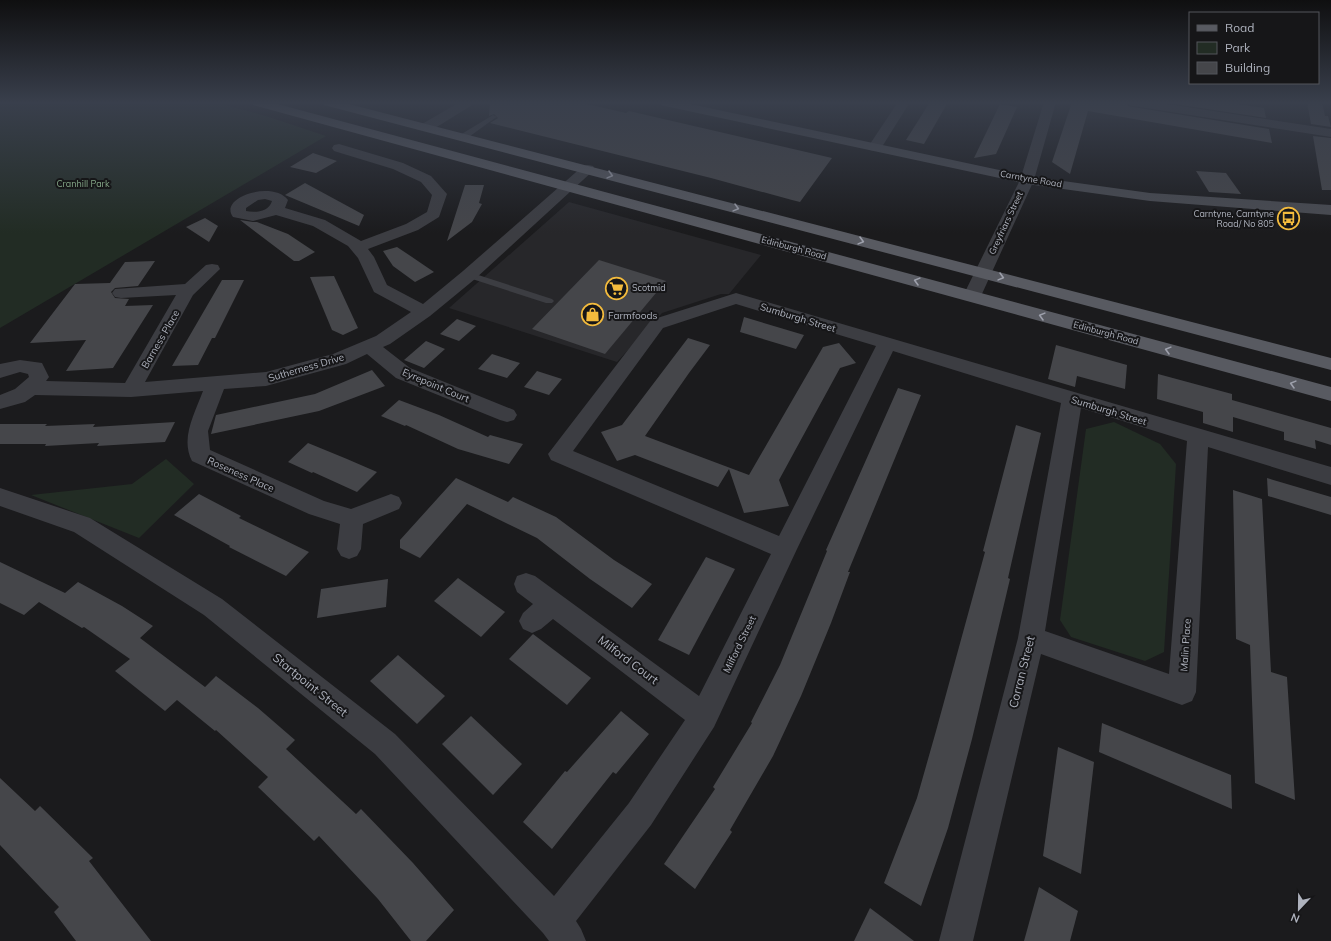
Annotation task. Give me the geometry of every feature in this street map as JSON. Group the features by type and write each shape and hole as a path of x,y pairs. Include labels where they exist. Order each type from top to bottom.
{"main road":[{"name":"Edinburgh Road","path":"418,146 1331,394"},
{"path":"451,155 460,146"},
{"path":"499,146 1331,364"}],"street":[{"name":"Carntyne Road","path":"870,146 1027,180 1150,197 1331,210"},
{"name":"Greyfriars Street","path":"972,296 1027,180 1037,146"},
{"path":"339,148 398,166 426,180 440,194 434,214 412,227 357,248"},
{"path":"348,165 364,156"},
{"name":"Sutherness Drive","path":"32,388 131,390 266,379 339,359 383,340 424,312 469,275 588,169"},
{"path":"275,210 319,223 354,243 366,257 380,288 424,312"},
{"name":"Barness Place","path":"131,390 189,289 212,269"},
{"path":"121,293 189,289"},
{"name":"Sumburgh Street","path":"785,549 559,454 657,324 736,298 1331,476"},
{"name":"Milford Street","path":"562,931 704,717 785,549 887,344"},
{"name":"Eyrepoint Court","path":"370,346 403,373 507,415"},
{"path":"0,371 20,366 35,368 39,377 32,388 14,399 0,402"},
{"name":"Roseness Place","path":"216,383 198,431 200,455 317,508 352,519"},
{"name":"Corran Street","path":"956,941 1031,638 1072,399"},
{"name":"Malin Place","path":"1031,638 1182,692 1198,437"},
{"name":"Startpoint Street","path":"0,497 82,525 212,607 384,744 562,931"},
{"path":"349,549 352,519 391,503"},
{"name":"Milford Court","path":"526,584 704,717"},
{"path":"532,621 552,603"}],"lane":[{"path":"469,275 549,301"}],"shaded area":[{"path":"569,202 761,255 729,294 721,294 662,313 617,362 449,308"}],"green space":[{"name":"Cranhill Park","path":"0,146 309,146 0,328"},
{"path":"1114,422 1160,444 1176,464 1164,652 1145,661 1071,637 1060,620 1086,429"},
{"path":"166,459 194,484 139,538 31,495 132,484"}],"building":[{"path":"582,146 780,146 832,158 800,202"},
{"path":"980,146 1000,146 996,154 974,158"},
{"path":"1057,146 1078,146 1070,174 1052,162"},
{"path":"1315,146 1331,146 1331,190 1322,190"},
{"path":"313,153 337,161 316,173 290,167"},
{"path":"1196,171 1226,173 1241,194 1209,192"},
{"path":"305,183 364,215 359,226 285,195"},
{"path":"465,185 484,185 479,203 482,204 472,222 447,241"},
{"path":"205,218 218,226 209,242 186,227"},
{"path":"240,220 257,222 288,234 315,252 299,261 294,261"},
{"path":"397,247 434,272 415,282 393,266 383,251"},
{"path":"599,260 666,281 605,354 532,329"},
{"path":"155,261 138,286 115,288 111,292 115,298 129,299 125,306 153,305 113,368 66,371 86,340 30,343 75,284 110,283 125,262"},
{"path":"334,276 358,328 343,335 332,330 310,277"},
{"path":"222,280 244,280 215,338 212,338 198,365 172,366"},
{"path":"744,317 804,335 796,349 740,332"},
{"path":"457,319 476,326 459,341 440,334"},
{"path":"688,338 710,345 645,436 749,475 823,347 839,343 856,363 840,368 779,480 789,506 744,513 729,469 718,487 635,455 617,461 601,432 622,425"},
{"path":"426,341 445,349 424,368 404,360"},
{"path":"1056,345 1127,365 1125,389 1077,376 1075,387 1048,379"},
{"path":"492,354 520,363 507,378 478,369"},
{"path":"372,370 385,386 319,411 211,434 216,415 315,394"},
{"path":"537,371 562,379 549,395 524,387"},
{"path":"1158,374 1232,394 1232,400 1331,428 1331,445 1315,440 1316,449 1284,440 1284,432 1233,417 1233,432 1203,423 1203,412 1157,399"},
{"path":"898,388 921,395 848,572 850,572 831,623 801,696 773,756 730,830 732,832 695,889 664,864 715,789 713,787 752,723 751,722 780,665 827,551 826,550"},
{"path":"399,400 439,415 488,437 490,435 523,444 509,464 458,449 406,425 405,426 381,416"},
{"path":"175,422 165,442 97,446 99,443 45,446 46,444 0,444 0,424 47,424 45,426 95,424 93,427"},
{"path":"1016,425 1041,433 1008,578 1010,579 972,739 948,828 921,906 884,883 917,798 985,552 983,551"},
{"path":"308,443 377,472 357,492 288,462"},
{"path":"456,478 508,502 513,497 556,517 614,560 652,584 632,608 590,579 537,538 467,504 420,558 400,548 400,540"},
{"path":"1267,478 1331,497 1331,515 1268,496"},
{"path":"1233,490 1262,499 1271,672 1287,677 1295,800 1255,783 1250,645 1236,639"},
{"path":"199,494 241,516 239,518 309,552 286,576 229,547 230,546 174,515"},
{"path":"706,557 735,569 689,655 658,640"},
{"path":"0,562 65,593 78,582 122,606 153,626 140,638 205,687 216,676 258,708 295,740 286,749 356,814 361,809 413,863 454,910 426,941 411,941 378,899 319,836 314,841 258,787 268,777 216,730 215,731 177,700 165,711 115,671 130,659 84,627 82,628 39,602 24,615 0,603"},
{"path":"458,578 505,612 481,637 434,601"},
{"path":"388,579 386,607 317,618 321,589"},
{"path":"533,634 591,678 567,705 509,659"},
{"path":"398,655 445,696 417,724 370,681"},
{"path":"621,711 649,734 616,774 613,772 552,849 523,822 565,771 567,772"},
{"path":"471,716 522,764 493,795 442,744"},
{"path":"1102,723 1231,775 1232,809 1099,752"},
{"path":"1058,747 1094,762 1081,874 1043,856"},
{"path":"0,778 35,811 40,806 93,858 89,861 151,941 76,941 54,912 59,907 0,845"},
{"path":"1039,887 1078,911 1070,941 1024,941"},
{"path":"870,908 914,941 854,941"}],"place":[{"name":"Carntyne, Carntyne Road/ No 805","path":"1289,219"},
{"name":"Scotmid","path":"616,288"},
{"name":"Farmfoods","path":"592,315"}]}
